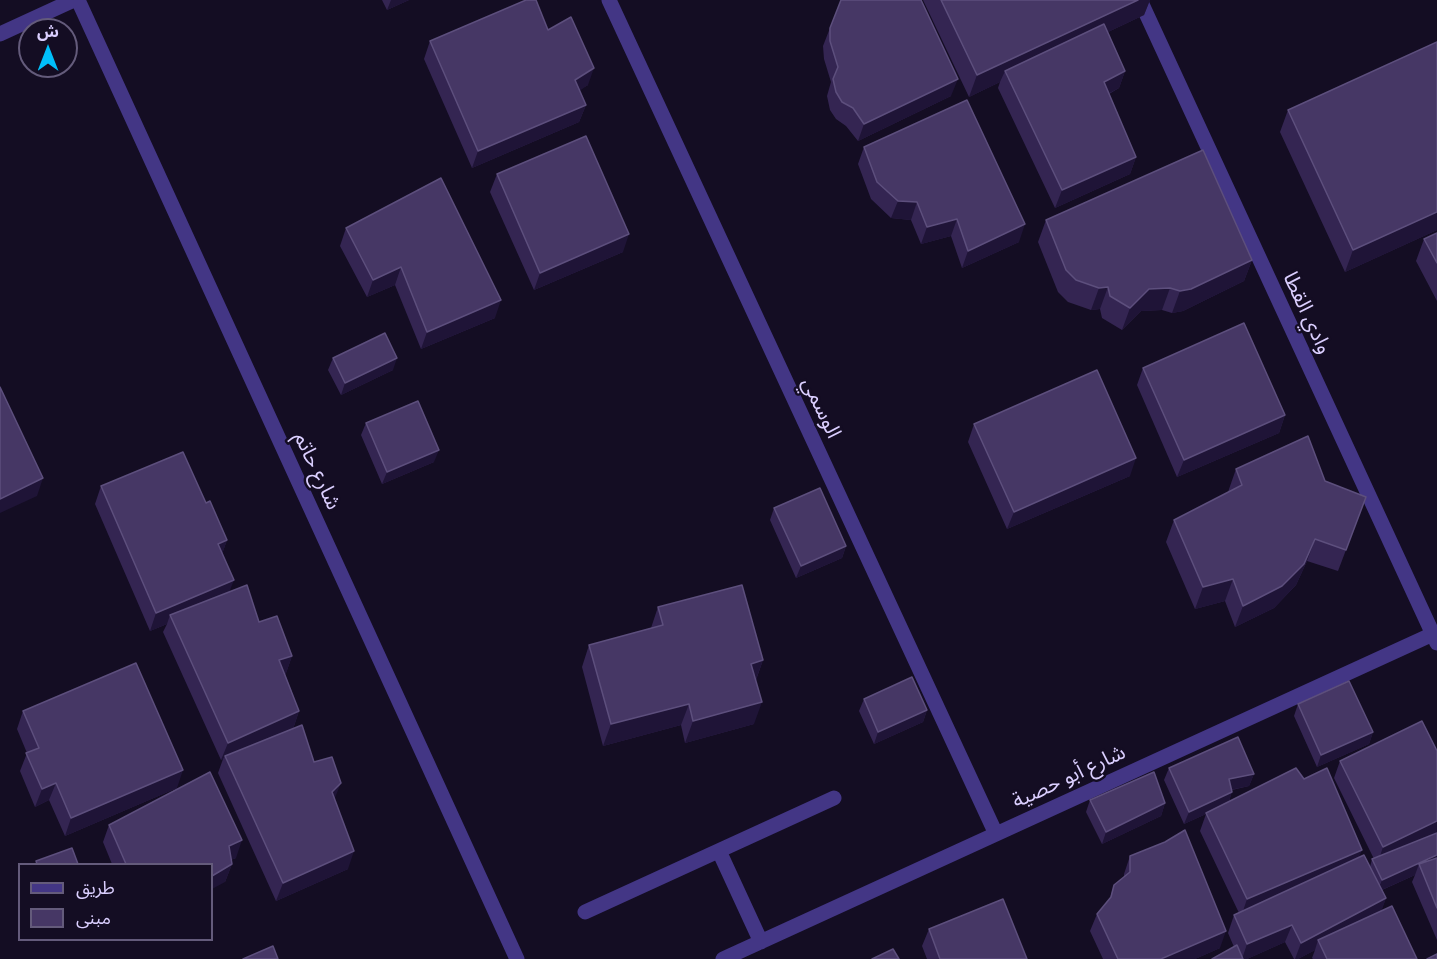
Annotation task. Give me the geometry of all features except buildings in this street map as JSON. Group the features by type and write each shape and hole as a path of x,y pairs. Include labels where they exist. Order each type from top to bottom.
{"street":[{"path":"0,34 76,0"},
{"name":"شارع حاتم","path":"76,0 517,959"},
{"name":"الوسمي","path":"609,0 996,834"},
{"name":"وادي القطا","path":"1140,0 1435,638"},
{"name":"شارع أبو حصية","path":"723,959 1435,638"},
{"path":"585,912 834,798"},
{"path":"718,851 761,942"}]}
